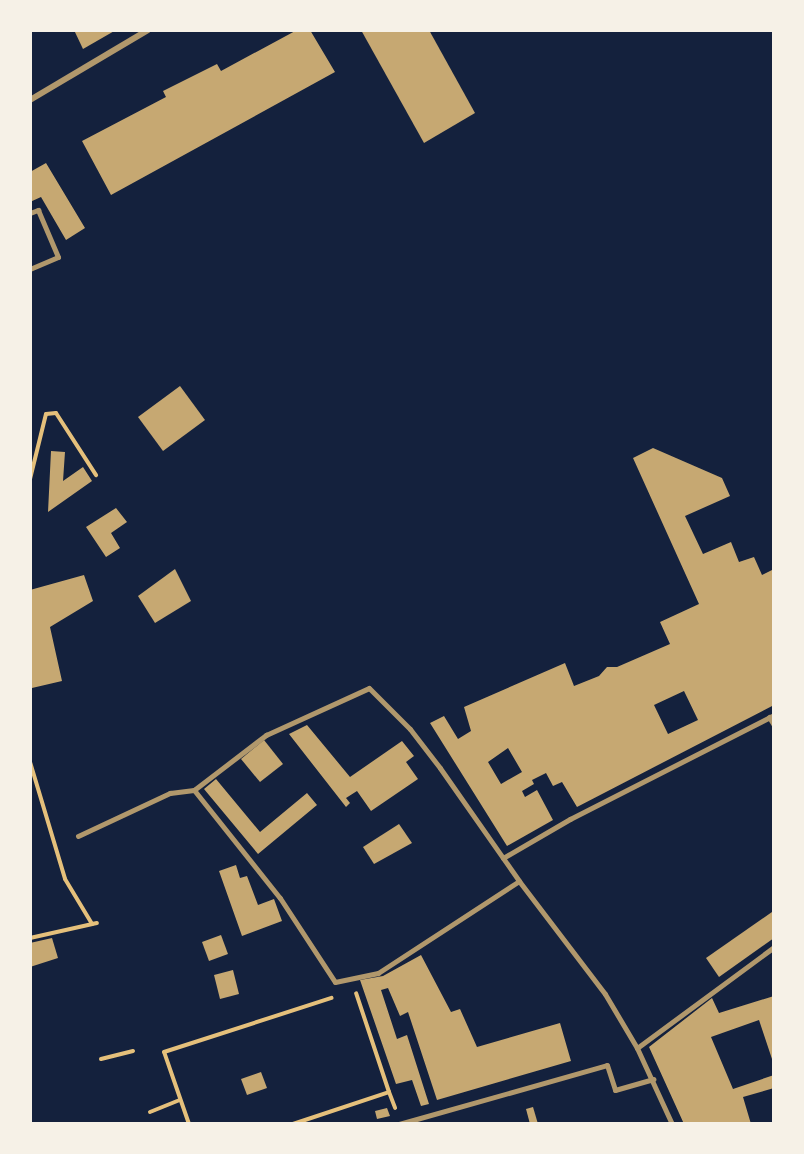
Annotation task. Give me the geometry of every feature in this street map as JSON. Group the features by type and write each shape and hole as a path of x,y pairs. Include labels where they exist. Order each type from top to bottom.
{"street":[{"path":"30,100 148,30"},
{"path":"30,213 38,210 58,257 30,269"},
{"path":"78,836 170,793 194,790 266,735 369,688 410,729 519,881 605,994 653,1079 672,1124"},
{"path":"503,858 570,819 772,716 774,725"},
{"path":"194,790 274,889 335,982 378,974 519,881"},
{"path":"637,1048 774,947"},
{"path":"399,1124 607,1065 615,1090 653,1079"}],"path":[{"path":"30,479 46,414 57,412 96,475"},
{"path":"30,762 55,855 92,924"},
{"path":"30,938 97,923"},
{"path":"344,993 355,990 397,1114"},
{"path":"189,1124 164,1052 332,997"},
{"path":"101,1059 133,1051"},
{"path":"293,1124 389,1092"},
{"path":"150,1112 180,1100"}],"building":[{"path":"74,30 116,30 83,49"},
{"path":"297,30 310,30 335,72 111,195 82,141 166,97 163,91 217,64 221,71"},
{"path":"361,30 429,30 475,113 424,143"},
{"path":"46,163 85,228 66,240 41,197 30,202 30,172"},
{"path":"180,386 205,420 163,451 138,417"},
{"path":"653,448 722,478 730,496 685,516 703,554 731,542 739,562 754,557 762,575 774,569 774,705 577,807 562,782 553,786 546,773 532,780 534,784 522,791 525,797 537,790 553,820 507,846 430,723 444,716 458,739 471,731 464,707 565,663 574,686 599,676 607,667 617,667 670,644 660,622 699,604 633,458","holes":["684,691 698,720 668,734 654,705","508,748 522,772 501,784 488,762"]},
{"path":"51,451 65,452 63,481 83,467 92,481 48,512"},
{"path":"116,508 127,522 111,533 120,548 106,557 86,527"},
{"path":"175,569 191,601 155,623 138,596"},
{"path":"84,575 93,601 50,627 62,681 32,688 30,590"},
{"path":"307,725 350,777 402,741 414,756 406,762 418,779 371,811 357,791 346,798 350,803 346,807 289,734"},
{"path":"264,740 283,764 260,782 241,759"},
{"path":"216,779 260,832 307,793 317,805 258,854 204,789"},
{"path":"399,824 412,843 374,864 363,847"},
{"path":"236,865 240,878 247,876 258,905 274,899 282,921 242,936 219,871"},
{"path":"772,912 774,938 719,977 706,958"},
{"path":"221,935 228,954 209,961 202,942"},
{"path":"52,938 58,958 30,967 30,943"},
{"path":"421,955 451,1012 460,1009 477,1047 560,1023 571,1061 437,1100 408,1012 400,1016 388,988 381,990 397,1039 407,1035 429,1104 421,1106 412,1080 396,1084 360,980 383,976"},
{"path":"233,970 239,994 220,999 214,975"},
{"path":"774,996 774,1065 759,1020 711,1037 733,1089 774,1075 774,1088 743,1097 751,1124 684,1124 649,1047 712,998 719,1013"},
{"path":"261,1072 267,1088 247,1095 241,1079"},
{"path":"533,1107 538,1124 530,1124 526,1109"},
{"path":"387,1108 390,1116 377,1119 375,1111"}]}
